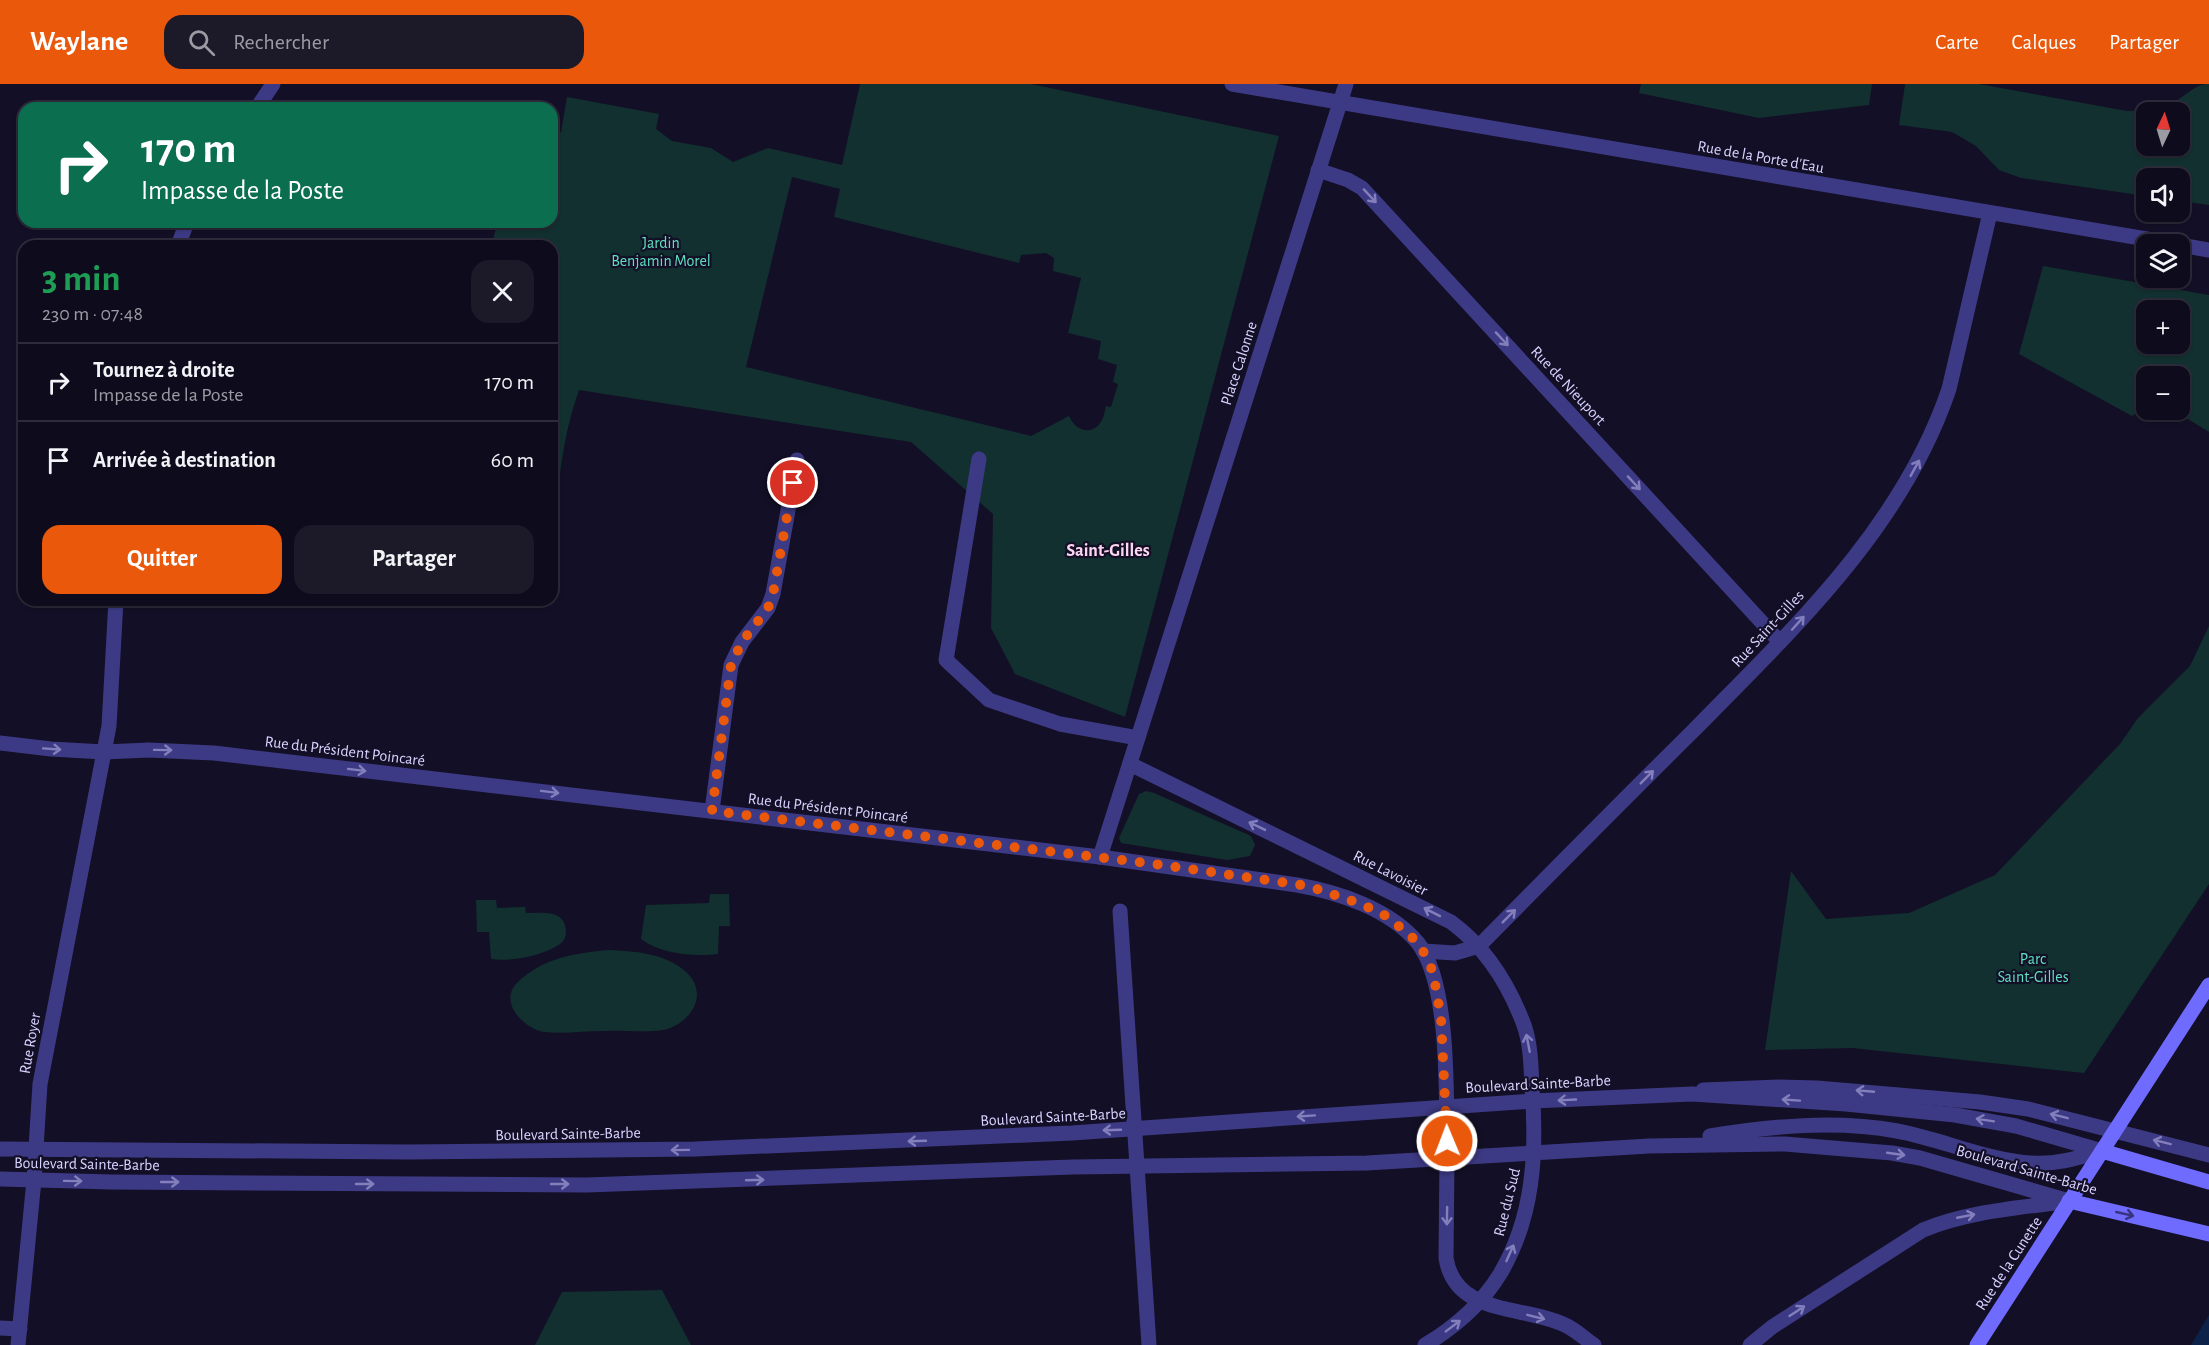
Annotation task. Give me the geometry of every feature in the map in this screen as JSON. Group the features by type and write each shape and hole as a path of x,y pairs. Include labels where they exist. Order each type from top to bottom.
{"main road":[{"name":"Rue de la Cunette","path":"1977,1345 2209,985"},
{"name":"Boulevard Sainte-Barbe","path":"2102,1151 2204,1180"},
{"name":"Boulevard Sainte-Barbe","path":"2070,1201 2209,1234"}],"street":[{"path":"261,102 273,84"},
{"path":"1232,84 1340,103"},
{"name":"Place Calonne","path":"1100,857 1346,84"},
{"name":"Rue de la Porte d'Eau","path":"1340,103 2136,238"},
{"name":"Rue de Nieuport","path":"1318,170 1348,180 1362,188 1780,642"},
{"name":"Rue Saint-Gilles","path":"1479,946 1780,642 1843,574 1900,493 1926,447 1949,389 1990,213"},
{"name":"Rue de la Porte d'Eau","path":"2190,247 2209,250"},
{"path":"979,459 946,660 989,700 1060,724 1138,738"},
{"path":"712,811 731,665 742,642 768,608 773,594 797,460"},
{"name":"Rue Royer","path":"18,1345 43,1065 104,752 111,700 116,606"},
{"name":"Rue du Président Poincaré","path":"0,743 104,752 149,750 214,753 1100,857 1321,890 1361,904 1386,916 1411,936 1423,951 1433,972 1440,1005 1447,1158"},
{"name":"Rue Lavoisier","path":"1130,764 1451,922 1479,946 1496,971 1524,1026 1530,1056 1533,1101"},
{"path":"1120,911 1149,1345"},
{"path":"1423,951 1455,953 1479,946"},
{"path":"1626,1096 1779,1087 1850,1090 1980,1102 2028,1109 2209,1155"},
{"name":"Boulevard Sainte-Barbe","path":"0,1149 588,1152 851,1144 1135,1129 1533,1101 1626,1096 1724,1095 1913,1110 1988,1120 2102,1151"},
{"name":"Rue du Sud","path":"1425,1345 1457,1324 1479,1303 1501,1272 1518,1237 1529,1200 1535,1152 1533,1101"},
{"name":"Boulevard Sainte-Barbe","path":"1648,1146 1757,1129 1840,1125 1896,1130 2010,1160 2030,1163 2063,1162 2102,1151"},
{"name":"Boulevard Sainte-Barbe","path":"0,1179 587,1185 1137,1166 1367,1163 1648,1146 1785,1144 1892,1153 1961,1169 2070,1201"},
{"path":"1447,1158 1447,1266 1454,1280 1479,1303 1568,1326 1594,1345"},
{"path":"1750,1345 1772,1327 1923,1230 1939,1223 1970,1215 2070,1201"},
{"path":"0,1328 20,1329"}],"green space":[{"name":"Jardin Benjamin Morel","path":"860,84 1031,84 1279,136 1125,717 1015,674 991,628 993,514 911,442 579,390 565,440 558,491 558,240 493,240 496,228 558,228 558,131 561,132 567,97 659,114 656,129 672,141 711,148 733,162 768,148 842,165","holes":["792,177 840,189 834,217 1019,263 1021,255 1046,253 1054,258 1053,271 1081,278 1068,333 1101,341 1098,359 1117,365 1113,382 1118,384 1111,407 1106,406 1103,418 1098,425 1094,429 1084,430 1075,425 1069,416 1031,436 746,367"]},
{"path":"1641,84 1872,84 1869,105 1759,118 1639,93"},
{"path":"1905,84 1979,84 2127,111 2136,111 2136,156 2190,156 2190,102 2173,102 2197,87 2209,84 2209,205 2190,202 2190,168 2136,168 2136,195 2021,178 1999,170 1976,146 1952,132 1899,125"},
{"path":"2043,266 2136,282 2136,288 2169,288 2209,295 2209,432 2189,420 2190,366 2136,366 2136,414 2132,416 2019,354"},
{"name":"Parc Saint-Gilles","path":"2209,626 2209,884 2084,1073 1852,1048 1765,1050 1791,871 1826,919 1909,913 1995,875 2120,744 2138,718 2190,666"},
{"path":"1146,791 1251,836 1255,845 1250,856 1227,860 1121,843 1119,838 1139,794"},
{"path":"710,894 729,894 730,926 719,926 718,954 678,953 658,948 641,939 646,905 709,903"},
{"path":"476,900 496,900 497,908 525,907 526,913 546,913 558,916 565,925 564,939 553,948 536,955 508,960 491,959 489,932 477,932"},
{"path":"609,950 652,955 663,958 682,969 695,984 697,993 693,1009 687,1017 680,1023 663,1030 559,1033 536,1030 516,1014 510,998 512,990 517,983 537,968 560,958"},
{"path":"662,1290 691,1345 535,1345 562,1292"}],"water":[{"path":"2209,1315 2209,1345 2191,1345"}],"district":[{"name":"Saint-Gilles","path":"1108,550"}],"route":[{"path":"793,483 773,594 768,608 742,642 731,665 712,811 1155,864 1308,886 1361,904 1386,916 1411,936 1423,951 1433,972 1440,1005 1447,1141"}]}
